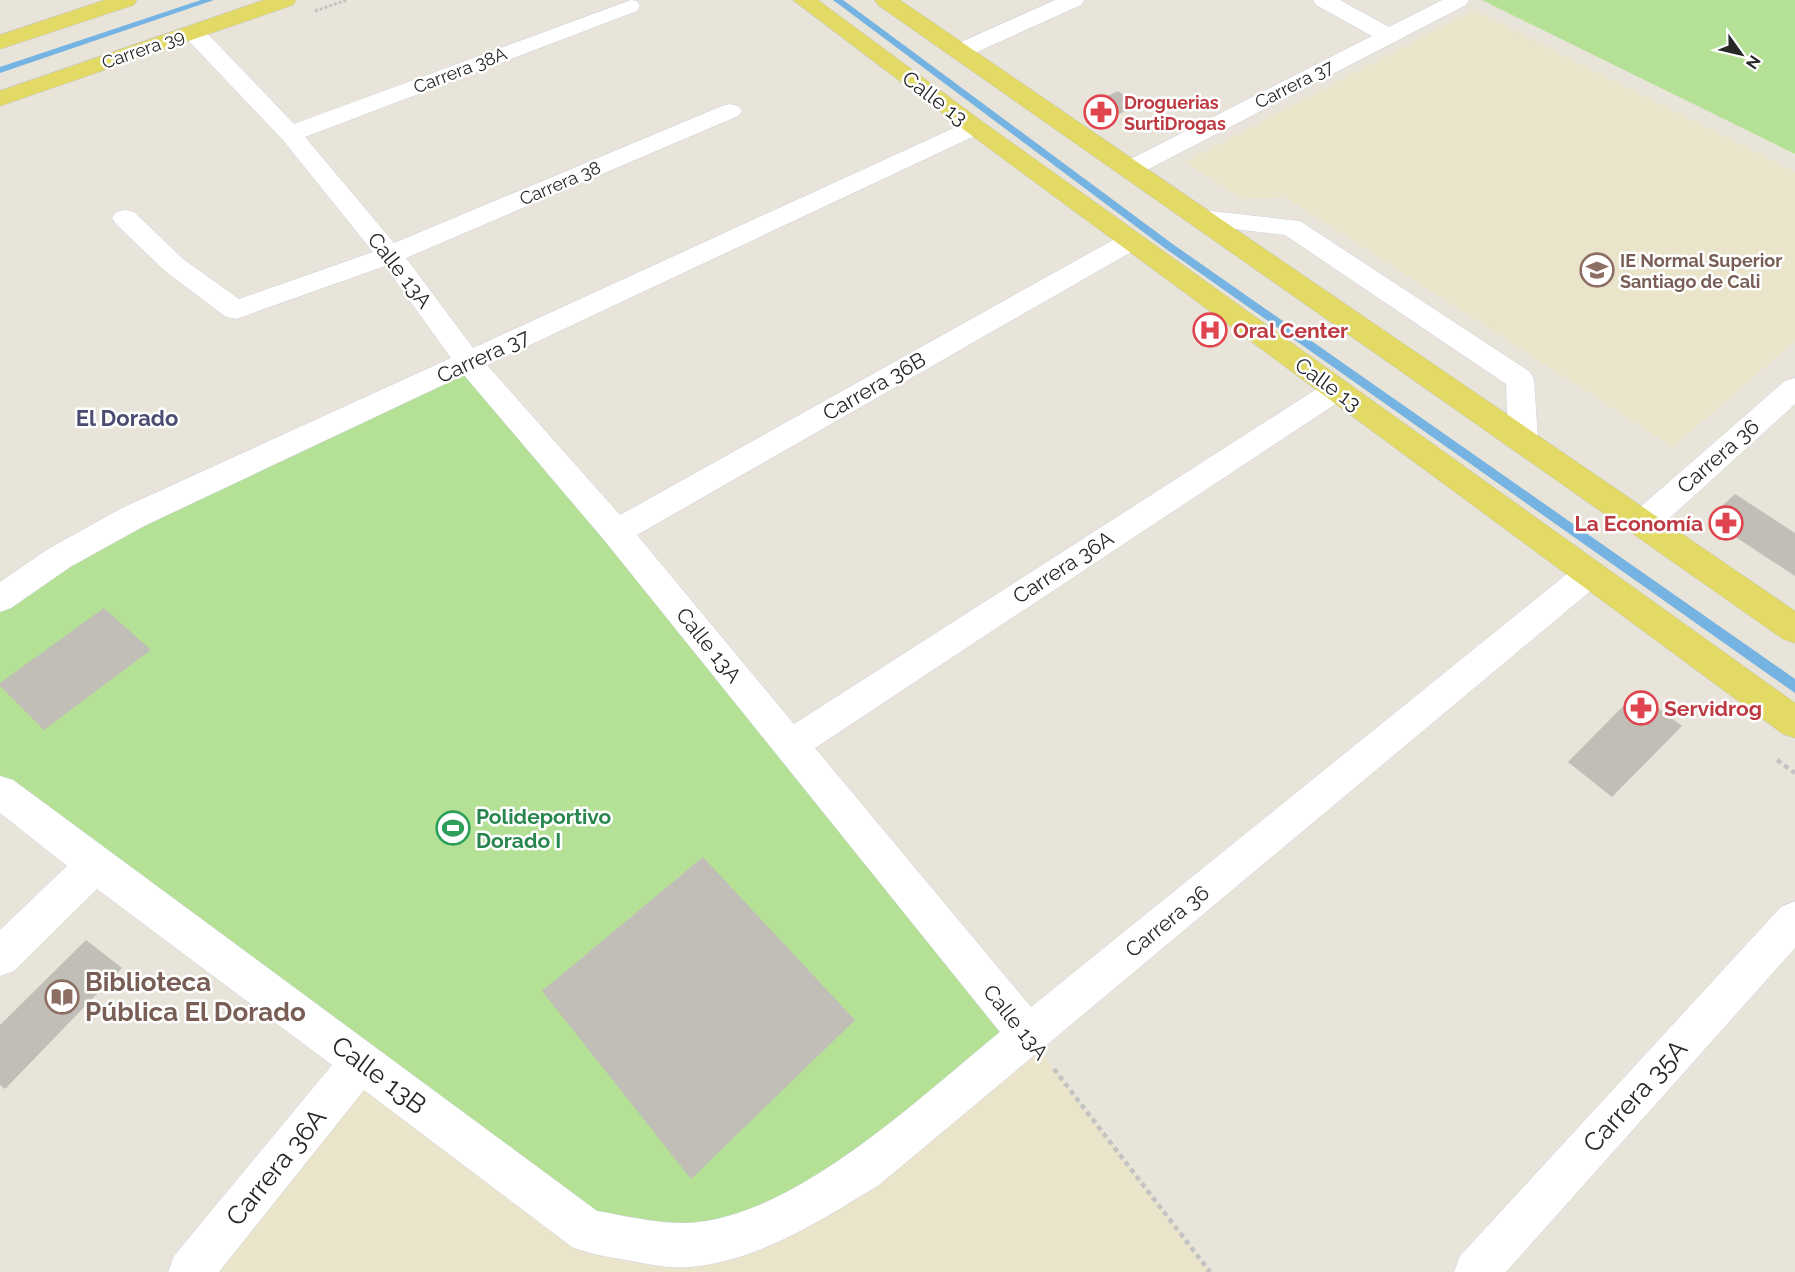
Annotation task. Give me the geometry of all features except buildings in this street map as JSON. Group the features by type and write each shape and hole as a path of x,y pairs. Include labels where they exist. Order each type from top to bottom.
{"main road":[{"path":"0,42 126,0"},
{"name":"Carrera 39","path":"0,99 285,0"},
{"name":"Calle 13","path":"804,0 1131,241 1795,723"},
{"path":"886,0 1795,629"}],"street":[{"path":"960,51 1073,0"},
{"path":"1323,0 1387,35"},
{"name":"Carrera 37","path":"1130,169 1458,0"},
{"name":"Carrera 38A","path":"290,134 629,6"},
{"name":"Calle 13A","path":"193,32 290,134 390,255 469,362 616,532 1028,1035"},
{"name":"Carrera 38","path":"125,218 174,265 236,310 390,255 730,111"},
{"name":"Carrera 37","path":"0,599 59,558 133,517 975,127"},
{"path":"1202,218 1292,227 1520,379 1523,440"},
{"name":"Carrera 36B","path":"616,532 1131,241"},
{"name":"Carrera 36","path":"1642,524 1795,388"},
{"name":"Carrera 36A","path":"791,745 1336,390"},
{"name":"Carrera 36","path":"727,1239 776,1220 864,1170 1589,574"},
{"name":"Calle 13B","path":"0,792 94,865 588,1231 662,1244 696,1244 727,1239"},
{"path":"0,957 94,865"},
{"name":"Carrera 35A","path":"1476,1272 1795,920"},
{"name":"Carrera 36A","path":"190,1272 361,1062"}],"path":[{"name":"Calle 13A","path":"1028,1035 1210,1272"}],"shaded area":[{"name":"IE Normal Superior Santiago de Cali","path":"1474,10 1795,172 1795,341 1673,447 1285,197 1242,199 1185,162"},
{"path":"1028,1035 1210,1272 190,1272 361,1062"}],"green space":[{"path":"1482,0 1795,0 1795,154"},
{"name":"Polideportivo Dorado I","path":"469,362 1028,1035 776,1220 588,1231 0,792 0,599 59,558"}],"waterway":[{"path":"0,70 210,0"},
{"path":"837,0 1170,247 1795,687"}],"place":[{"name":"Droguerias SurtiDrogas","path":"1101,112"},
{"name":"IE Normal Superior Santiago de Cali","path":"1597,270"},
{"name":"Oral Center","path":"1210,330"},
{"name":"La Economía","path":"1726,523"},
{"name":"Servidrog","path":"1641,708"},
{"name":"Polideportivo Dorado I","path":"453,828"},
{"name":"Biblioteca Pública El Dorado","path":"62,997"}],"district":[{"name":"El Dorado","path":"127,418"}]}
